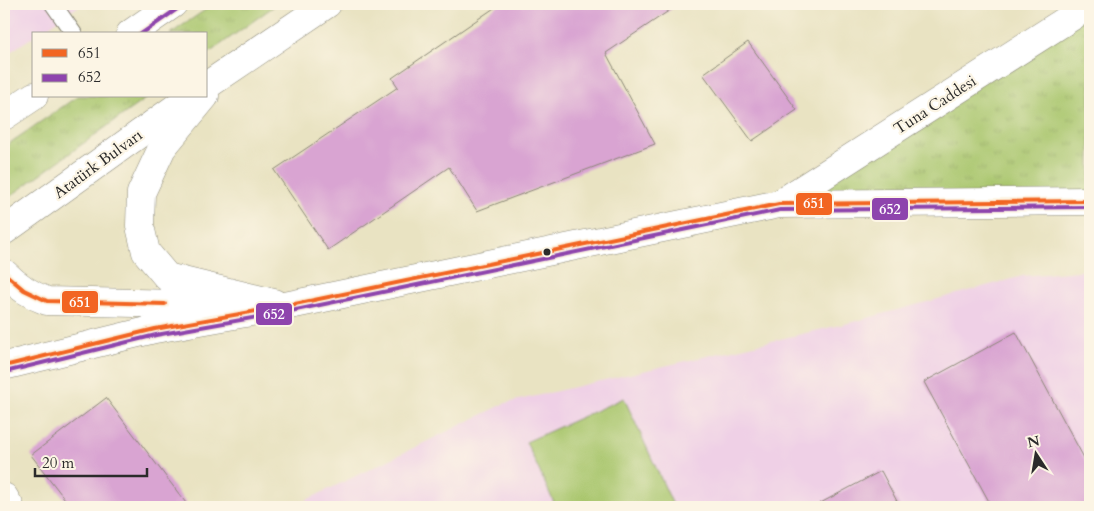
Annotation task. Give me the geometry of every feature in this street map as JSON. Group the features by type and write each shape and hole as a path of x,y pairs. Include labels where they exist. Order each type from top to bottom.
{"main road":[{"path":"133,32 173,4"},
{"path":"208,93 216,79 327,4"},
{"name":"Tuna Caddesi","path":"779,204 1090,5"},
{"path":"4,116 32,97"},
{"name":"Atatürk Bulvarı","path":"4,231 189,98"},
{"path":"204,98 162,148 141,193 140,226 146,252 167,277 285,306"},
{"name":"Tuna Caddesi","path":"4,366 155,329 285,306 779,204 1090,201"},
{"name":"Tuna Caddesi","path":"4,273 13,282 32,295 47,302 285,306"},
{"path":"4,497 10,507"}],"lane":[{"path":"53,4 73,32"}],"shaded area":[{"path":"4,4 82,4 40,32 32,32 32,37 4,56"},
{"path":"1090,270 1090,507 292,507 506,403 849,323 1023,276"}],"green space":[{"path":"214,4 277,4 208,54 208,32 173,32"},
{"path":"1090,5 1090,201 779,204"},
{"path":"75,98 146,98 5,200 4,147"},
{"path":"624,398 674,507 556,507 526,442"}],"building":[{"path":"500,4 679,4 606,53 655,144 477,211 449,167 328,250 274,170 398,87 392,78"},
{"path":"748,42 797,110 752,141 703,74"},
{"path":"1016,332 1090,469 1090,507 992,507 924,382"},
{"path":"106,398 189,507 71,507 31,455"},
{"path":"881,471 900,507 813,507"}],"transit line":[{"name":"652","path":"144,32 177,9"},
{"name":"651","path":"4,366 155,329 285,306 779,204 1090,201"},
{"name":"652","path":"5,372 156,335 286,312 780,210 1090,207"},
{"name":"651","path":"4,273 24,290 47,301 165,304"}]}
